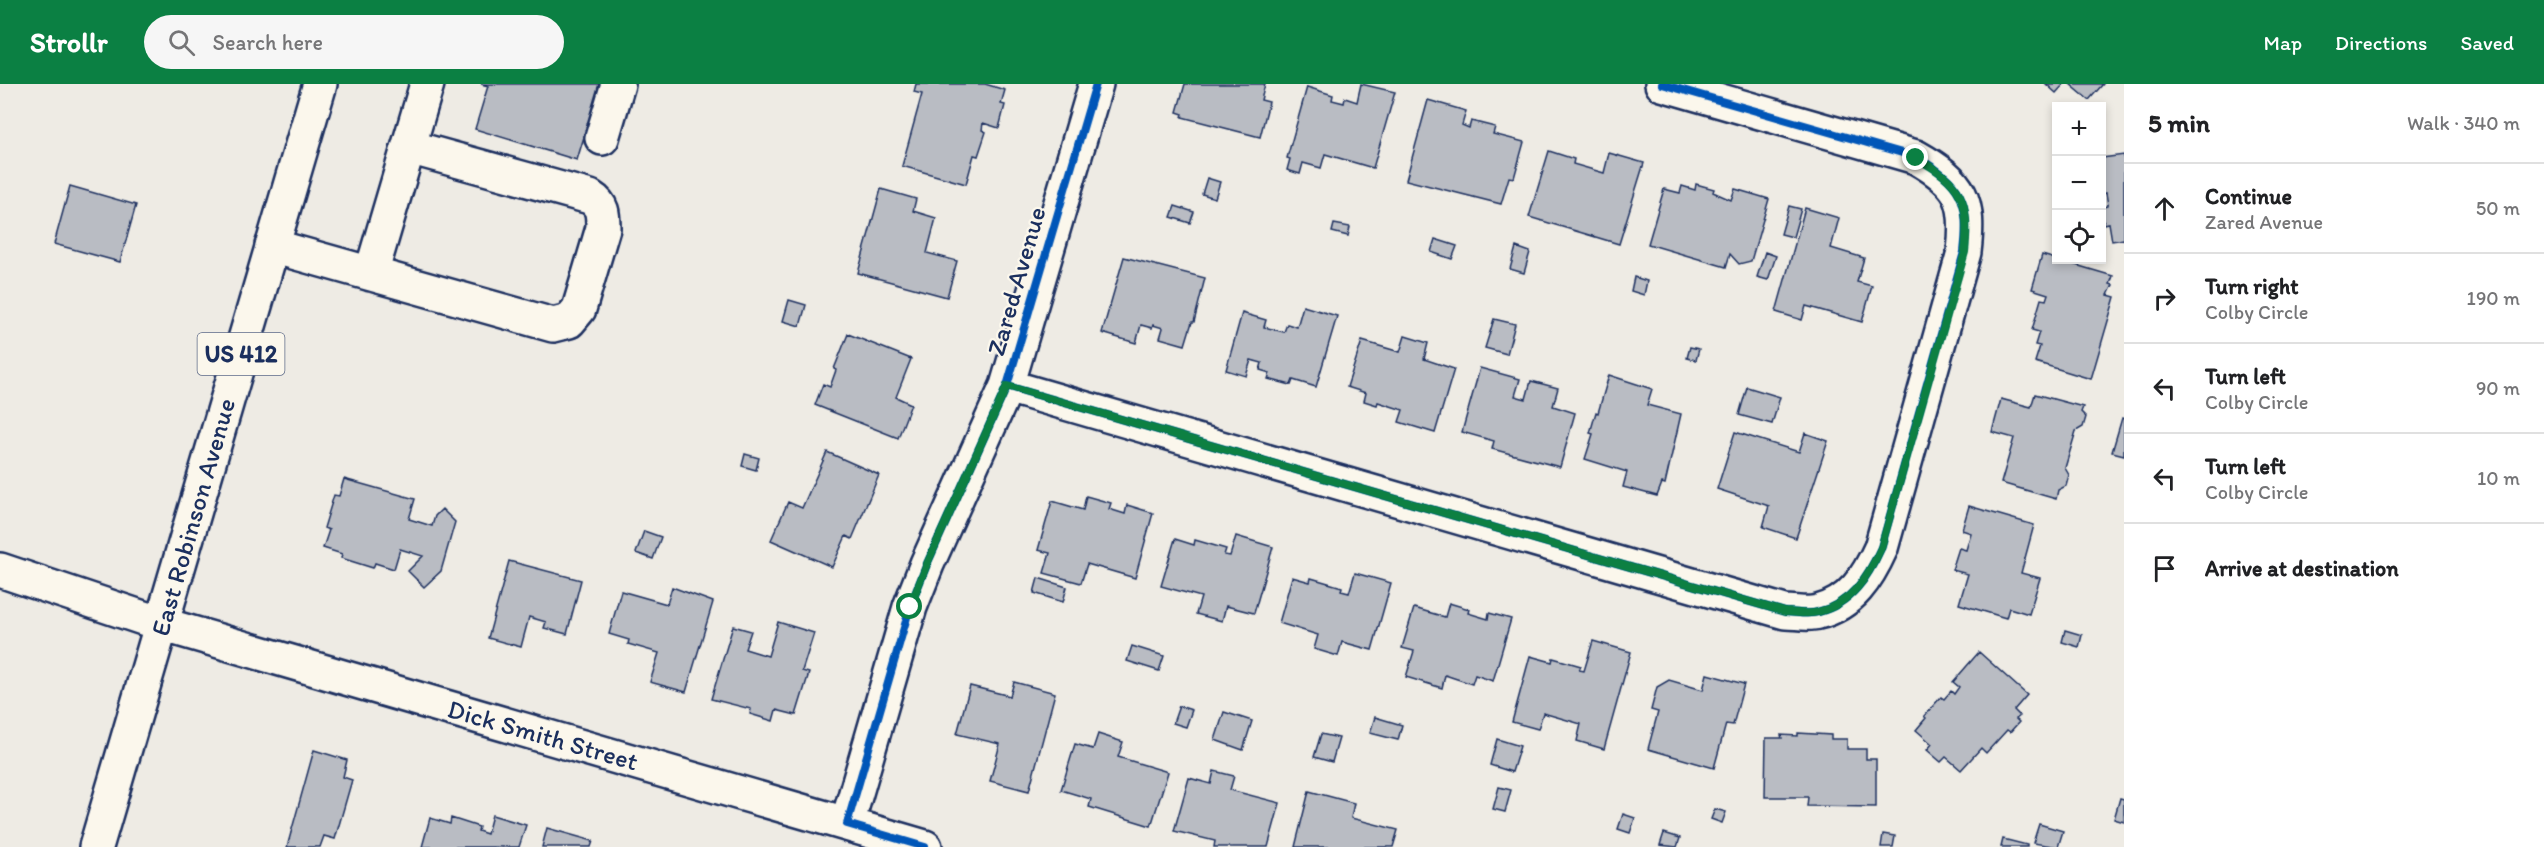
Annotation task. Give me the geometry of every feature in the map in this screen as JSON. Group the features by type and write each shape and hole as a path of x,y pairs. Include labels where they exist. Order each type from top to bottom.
{"main road":[{"name":"East Robinson Avenue","path":"96,847 320,84"},
{"path":"372,274 427,84"},
{"path":"602,138 618,84"},
{"name":"Zared Avenue","path":"847,824 910,607 1007,386 1096,84"},
{"path":"1007,386 1785,612 1817,613 1846,600 1868,575 1881,548 1965,252 1967,223 1961,194 1943,172 1916,158 1662,84"},
{"path":"272,246 553,325 569,321 579,309 603,228 603,215 599,203 591,198 409,147"},
{"name":"Dick Smith Street","path":"0,570 161,624 925,847"}],"building":[{"path":"481,84 600,84 577,160 475,129 488,86"},
{"path":"916,84 985,84 1005,90 1001,104 1005,105 999,128 983,123 982,130 986,132 978,156 974,155 966,184 902,166 922,94 914,92"},
{"path":"1185,84 1265,84 1261,100 1269,102 1260,137 1182,117 1183,114 1177,112"},
{"path":"1361,84 1395,92 1373,168 1325,154 1321,168 1303,163 1300,174 1287,170 1290,159 1287,158 1307,87 1333,95 1332,100 1344,103 1345,98 1357,102"},
{"path":"2046,84 2064,84 2056,93"},
{"path":"2070,84 2103,84 2089,100"},
{"path":"1428,100 1466,111 1462,125 1469,128 1471,121 1495,127 1493,134 1524,142 1514,178 1509,177 1501,204 1406,180"},
{"path":"1549,151 1574,159 1573,164 1604,173 1609,153 1644,163 1619,244 1529,217"},
{"path":"2124,155 2124,239 2112,241 2109,223 2106,224 2106,206 2108,206 2106,157"},
{"path":"1207,178 1220,182 1215,198 1202,194"},
{"path":"1696,184 1714,189 1713,192 1731,200 1735,189 1769,199 1751,261 1739,264 1730,254 1726,267 1648,244 1664,189 1680,193 1682,186 1695,190"},
{"path":"70,186 136,205 120,262 54,244"},
{"path":"881,189 916,199 913,211 936,218 927,253 957,261 947,297 858,273"},
{"path":"1175,206 1194,212 1190,223 1171,217"},
{"path":"1789,206 1801,209 1793,237 1781,234"},
{"path":"1805,208 1839,218 1831,248 1864,258 1857,282 1872,286 1862,322 1806,306 1802,320 1776,312"},
{"path":"1334,224 1350,227 1348,236 1332,232"},
{"path":"1435,239 1457,246 1452,259 1431,252"},
{"path":"1516,247 1530,252 1524,273 1510,269"},
{"path":"1765,252 1776,256 1768,280 1757,277"},
{"path":"2042,255 2052,258 2052,264 2072,264 2113,276 2110,284 2113,285 2108,295 2115,297 2091,379 2035,362 2040,346 2035,345 2039,332 2032,330 2041,299 2046,300 2048,294 2032,289"},
{"path":"1124,257 1205,278 1194,322 1192,322 1185,345 1160,338 1163,328 1153,325 1152,328 1141,325 1136,343 1102,333"},
{"path":"1634,277 1647,281 1644,295 1631,291"},
{"path":"789,300 806,305 800,326 783,321"},
{"path":"1303,306 1337,316 1316,387 1293,380 1291,385 1268,379 1270,373 1260,370 1262,363 1251,360 1246,376 1226,370 1242,313 1266,320 1264,327 1284,332 1287,324 1297,327"},
{"path":"1494,319 1515,324 1507,354 1485,348"},
{"path":"848,334 911,359 896,397 911,404 898,438 815,405 823,384 830,387 836,370 834,369"},
{"path":"1405,336 1428,343 1424,359 1454,369 1435,433 1399,422 1403,410 1378,402 1377,405 1364,401 1366,393 1347,387 1362,341 1400,352"},
{"path":"1690,347 1699,349 1696,360 1687,358"},
{"path":"1480,368 1520,379 1515,396 1526,399 1531,381 1558,388 1553,406 1575,413 1560,467 1492,449 1494,441 1462,432"},
{"path":"1609,375 1652,389 1647,405 1681,414 1665,484 1662,483 1657,496 1623,487 1627,472 1585,459 1593,434 1590,433 1596,412 1598,413"},
{"path":"1747,387 1780,397 1772,424 1739,415"},
{"path":"2035,394 2083,407 2081,412 2086,417 2083,427 2076,431 2065,468 2069,475 2066,486 2058,490 2056,499 2001,483 2014,438 1992,432 2001,399 2031,407"},
{"path":"2122,418 2124,419 2124,455 2112,452"},
{"path":"1735,432 1799,452 1805,433 1828,441 1796,538 1763,527 1769,506 1717,489"},
{"path":"827,452 879,475 852,539 846,536 832,567 771,540 788,502 802,508"},
{"path":"745,454 759,458 756,470 742,466"},
{"path":"344,479 415,499 409,519 432,526 435,516 442,509 455,522 441,571 424,587 408,571 423,556 400,549 394,569 375,563 373,568 341,558 342,554 323,548 329,530 324,528 334,495 339,496"},
{"path":"1086,496 1111,503 1109,509 1125,514 1127,505 1153,513 1135,578 1087,564 1081,583 1044,573 1050,553 1038,550 1052,501 1083,510"},
{"path":"1969,506 2034,525 2021,573 2040,578 2029,614 2009,608 2006,618 1959,604 1968,574 1952,570 1959,548 1966,550 1971,533 1962,530"},
{"path":"644,531 661,537 653,559 636,553"},
{"path":"1236,536 1273,547 1254,613 1226,606 1222,621 1196,614 1201,597 1161,586 1175,539 1194,545 1195,540 1226,549 1224,555 1230,556"},
{"path":"509,561 581,580 567,634 544,628 546,622 529,617 521,647 488,638"},
{"path":"1355,573 1391,583 1372,650 1342,642 1338,656 1314,649 1318,635 1279,623 1292,577 1310,582 1311,578 1342,587 1341,591 1349,593"},
{"path":"1038,578 1067,587 1063,602 1034,593"},
{"path":"672,587 713,602 686,692 650,682 659,653 628,644 629,640 609,634 621,591 667,604"},
{"path":"1449,603 1469,609 1468,613 1488,619 1489,613 1511,619 1493,681 1475,675 1472,684 1445,675 1442,688 1406,677 1414,651 1402,648 1414,608 1445,617"},
{"path":"778,622 814,633 802,671 809,673 796,715 776,710 773,721 750,714 751,709 711,699 733,626 751,631 745,649 768,656"},
{"path":"2065,630 2082,635 2079,647 2062,642"},
{"path":"1593,641 1631,652 1604,749 1577,741 1581,724 1543,713 1538,729 1512,722 1530,656 1552,662 1553,658 1581,666 1579,670 1584,671"},
{"path":"1132,646 1164,656 1159,671 1127,661"},
{"path":"1979,652 2027,695 2014,710 2020,716 2016,719 2019,722 2010,732 2007,730 1986,753 1981,748 1961,770 1946,757 1941,762 1927,750 1932,744 1916,730 1926,718 1924,716 1941,697 1944,699 1951,691 1954,694 1959,687 1953,682"},
{"path":"1707,674 1744,684 1733,725 1726,724 1714,768 1648,749 1658,712 1651,710 1657,687 1669,680 1703,690"},
{"path":"1014,682 1055,693 1029,791 990,781 1000,744 957,734 970,686 1010,696"},
{"path":"1179,706 1192,710 1186,727 1173,723"},
{"path":"1224,712 1252,721 1243,750 1215,740"},
{"path":"1375,717 1402,725 1398,740 1370,733"},
{"path":"1798,733 1831,735 1831,739 1847,739 1847,749 1866,749 1866,759 1876,759 1876,807 1807,806 1808,797 1765,797 1766,738 1782,738 1781,735 1798,736"},
{"path":"1098,734 1123,742 1118,757 1168,772 1151,826 1089,807 1091,799 1061,790 1075,744 1093,749"},
{"path":"1321,734 1339,738 1332,762 1314,757"},
{"path":"1497,739 1520,746 1512,772 1490,765"},
{"path":"314,750 347,760 343,777 352,780 335,839 324,836 320,847 287,847"},
{"path":"1214,771 1234,776 1230,790 1280,803 1268,847 1214,847 1215,841 1174,831 1189,778 1211,784"},
{"path":"1499,787 1511,790 1505,812 1493,809"},
{"path":"1309,791 1354,803 1351,818 1398,830 1393,847 1295,847"},
{"path":"2120,798 2124,799 2124,822 2114,819"},
{"path":"1715,809 1726,812 1722,823 1711,819"},
{"path":"1623,814 1635,818 1630,833 1618,829"},
{"path":"492,815 526,825 519,847 422,847 430,818 450,824 451,818 479,827 478,831 487,834"},
{"path":"2039,824 2063,831 2058,847 2033,843"},
{"path":"547,828 593,841 591,847 542,847"},
{"path":"1664,833 1680,838 1677,847 1660,845"},
{"path":"1883,834 1895,836 1893,847 1881,847"},
{"path":"2003,839 2027,845 2027,847 2001,847"}],"cycle path":[{"path":"925,847 847,824 910,607 1007,386 1096,84"},
{"path":"1007,386 1785,612 1811,613 1830,608 1840,603 1857,588 1881,548 1964,252 1966,234 1964,206 1953,185 1932,166 1916,157 1662,84"}],"route":[{"path":"910,607 1007,386 1785,612 1817,613 1846,600 1868,575 1881,548 1965,252 1967,223 1961,194 1943,172 1916,158"}]}
